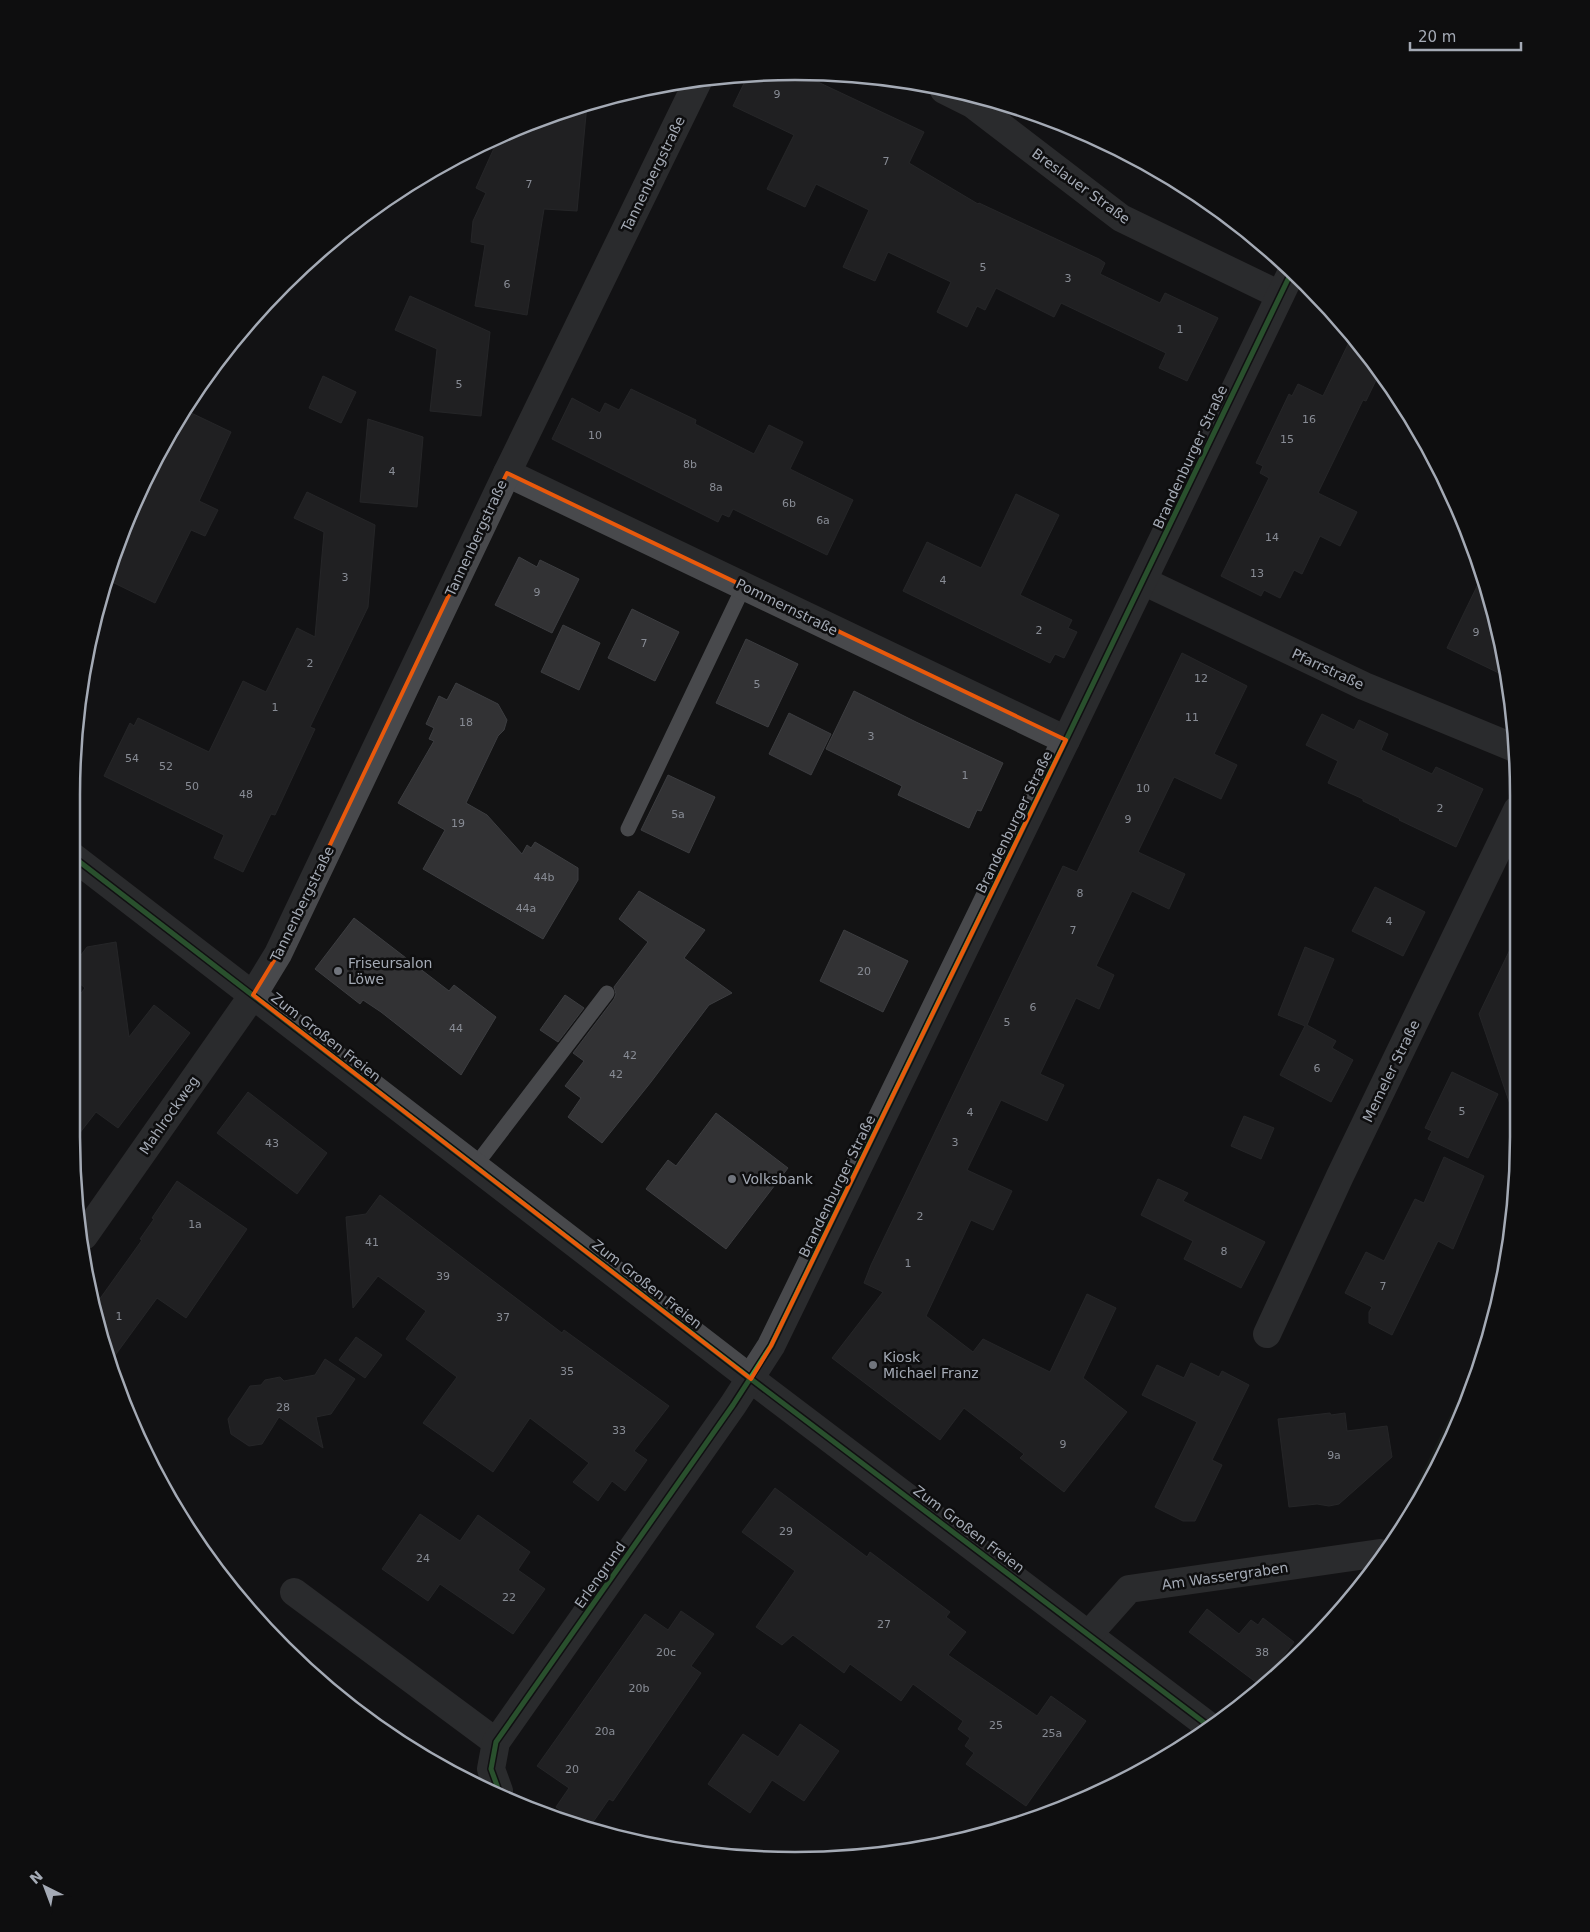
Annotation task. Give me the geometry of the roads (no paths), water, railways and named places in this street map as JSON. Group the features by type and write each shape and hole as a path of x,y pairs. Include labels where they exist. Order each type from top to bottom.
{"street":[{"name":"Tannenbergstraße","path":"253,995 278,954 695,87"},
{"name":"Breslauer Straße","path":"966,101 1121,218 1286,283"},
{"name":"Brandenburger Straße","path":"751,1379 771,1346 1286,283"},
{"name":"Pommernstraße","path":"508,473 1066,740"},
{"name":"Pfarrstraße","path":"1143,581 1364,686 1508,745"},
{"name":"Memeler Straße","path":"1268,1334 1345,1167 1510,825"},
{"name":"Zum Großen Freien","path":"80,862 751,1379 1205,1723"},
{"name":"Mahlrockweg","path":"86,1233 253,995"},
{"name":"Erlengrund","path":"497,1787 491,1769 496,1742 751,1379"},
{"name":"Am Wassergraben","path":"1089,1634 1129,1589 1375,1555"},
{"path":"294,1592 496,1742"}],"lane":[{"path":"628,829 744,586"},
{"path":"475,1166 607,993"}],"place":[{"name":"Friseursalon Löwe","path":"338,971"},
{"name":"Volksbank","path":"732,1179"},
{"name":"Kiosk Michael Franz","path":"873,1365"}]}
